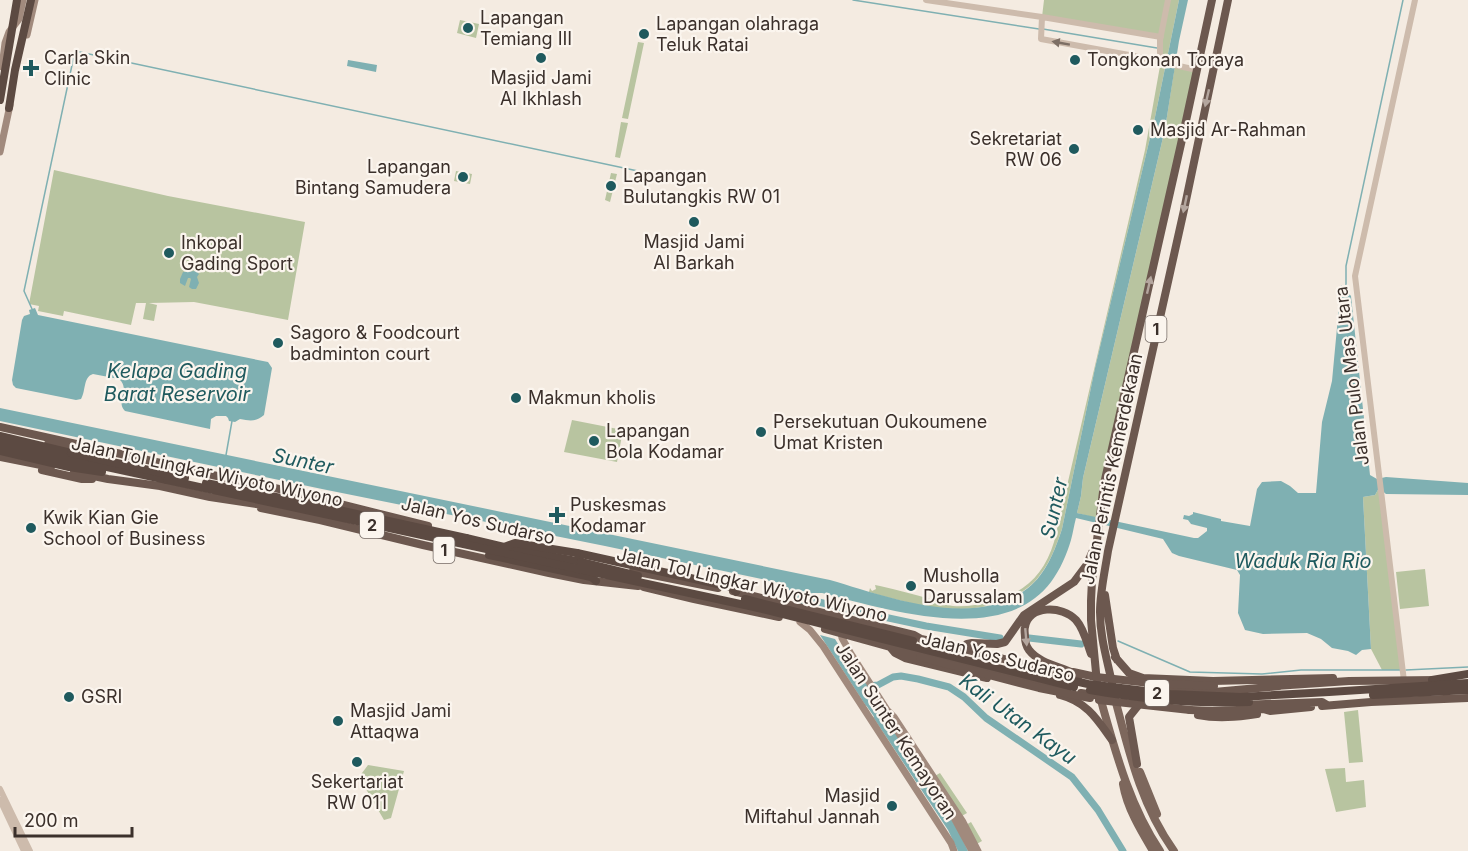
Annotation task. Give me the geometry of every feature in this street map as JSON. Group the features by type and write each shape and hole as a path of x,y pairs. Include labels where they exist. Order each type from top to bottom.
{"highway":[{"path":"0,100 17,0"},
{"path":"9,108 15,70 33,0"},
{"name":"Jalan Perintis Kemerdekaan","path":"1115,699 1104,693 1096,679 1091,644 1092,580 1099,520 1108,465 1212,0"},
{"name":"Jalan Perintis Kemerdekaan","path":"1104,693 1100,605 1113,525 1184,210 1228,0"},
{"name":"Jalan Yos Sudarso","path":"0,427 288,491 502,544 736,592 914,635 921,639 1096,679"},
{"path":"2,435 127,459 141,459"},
{"name":"Jalan Tol Lingkar Wiyoto Wiyono","path":"2,435 82,456 768,604 1088,684 1170,694 1240,697 1468,683"},
{"name":"Jalan Tol Lingkar Wiyoto Wiyono","path":"0,444 754,607 1074,687 1120,695 1224,703 1468,690"},
{"path":"0,451 69,467 139,478 153,478"},
{"name":"Jalan Yos Sudarso","path":"0,457 115,480 250,503 267,510 367,525 800,622 890,647 1075,692 1104,693"},
{"path":"0,462 82,479 100,477"},
{"path":"250,503 255,493 252,484"},
{"name":"Jalan Yos Sudarso","path":"302,515 491,561 596,581 634,585"},
{"path":"337,518 347,524 591,577 596,581"},
{"path":"367,525 372,533"},
{"path":"970,646 972,643 997,644 1008,640 1020,620 1028,612 1074,582 1094,549 1097,535"},
{"path":"504,547 515,543 588,555 731,587 736,592"},
{"path":"584,562 590,568 584,574"},
{"path":"632,573 628,574 627,581 634,585"},
{"path":"1104,581 1114,653 1125,676 1141,687"},
{"path":"1072,672 1045,661 1031,652 1025,642 1027,622 1034,615 1046,609 1068,613 1077,621 1091,644"},
{"name":"Jalan Yos Sudarso","path":"914,635 923,634 1096,679"},
{"path":"942,659 947,652 945,644"},
{"path":"890,647 898,656 905,658 1074,699 1089,710 1112,740"},
{"name":"Jalan Yos Sudarso","path":"890,647 900,652 1039,687 1104,693"},
{"path":"1114,653 1130,674 1143,678 1213,681 1330,677 1349,681"},
{"path":"1432,680 1468,676"},
{"name":"1","path":"1096,679 1104,693 1115,699 1141,702 1209,706 1322,702 1327,705"},
{"name":"1","path":"1096,679 1214,686 1280,686"},
{"name":"1","path":"1104,693 1141,687 1214,692 1349,681 1432,680"},
{"path":"1075,692 1092,706 1103,727"},
{"name":"1","path":"1104,693 1154,707 1212,711 1468,698"},
{"path":"1137,764 1129,717 1141,702"},
{"path":"1160,704 1164,710 1210,717 1262,714 1267,710"},
{"path":"1169,705 1180,711"}],"main road":[{"path":"0,79 4,43 19,19 23,0"},
{"path":"0,152 9,108"},
{"name":"Jalan Sunter Kemayoran","path":"812,627 954,851"},
{"path":"837,632 961,819 978,851"},
{"path":"1104,693 1112,740 1122,770 1139,815 1160,851"},
{"path":"1115,699 1130,755 1147,805 1174,851"},
{"path":"890,714 890,719 954,817 972,851"},
{"path":"1130,755 1137,764 1155,811 1166,832 1180,851"},
{"path":"1122,770 1123,786 1129,805 1153,851"}],"street":[{"path":"926,0 1160,38"},
{"path":"1160,60 1160,38 1168,0"},
{"name":"Jalan Pulo Mas Utara","path":"1403,679 1355,276 1414,0"},
{"path":"1042,19 1041,36 1160,60 1197,70"},
{"path":"0,789 30,851"},
{"path":"0,800 24,851"}],"green space":[{"path":"1044,0 1179,0 1155,117 1095,368 1062,529 1044,570 1032,584 1015,596 998,603 961,609 905,602 869,592 870,588 872,591 876,589 875,585 950,605 972,606 1013,594 1031,581 1045,564 1054,542 1145,150 1160,66 1161,37 1042,17"},
{"name":"Lapangan Temiang III","path":"460,20 479,24 476,38 457,33"},
{"path":"638,42 644,43 628,119 622,118"},
{"path":"1175,65 1197,70 1100,519 1077,513 1083,478 1165,129"},
{"path":"621,122 628,123 620,158 615,157"},
{"name":"Inkopal Gading Sport","path":"54,170 168,196 305,222 288,320 194,302 149,303 157,305 154,321 143,319 146,303 136,303 131,325 64,311 63,316 38,311 39,306 29,304"},
{"name":"Lapangan Bintang Samudera","path":"456,171 472,174 470,184 454,181"},
{"name":"Lapangan Bulutangkis RW 01","path":"611,173 617,174 610,202 605,200"},
{"name":"Lapangan Bola Kodamar","path":"572,420 623,430 617,462 564,452"},
{"path":"1379,488 1402,670 1382,670 1371,649 1363,497 1375,495"},
{"path":"1425,569 1429,606 1400,609 1396,572"},
{"path":"1358,710 1363,762 1349,763 1344,712"},
{"path":"368,765 404,771 391,818 384,820 359,777"},
{"path":"1345,768 1346,782 1364,780 1366,807 1336,812 1325,769"},
{"path":"940,773 967,813 960,817 963,824 933,777"},
{"path":"971,822 982,841 975,845 964,826"}],"water":[{"name":"Waduk Ria Rio","path":"1179,0 1188,0 1165,129 1083,478 1077,513 1198,538 1207,531 1207,528 1191,524 1188,520 1183,519 1184,515 1189,516 1193,512 1221,519 1221,521 1250,526 1257,489 1262,482 1281,481 1298,493 1316,493 1322,422 1332,381 1341,285 1351,296 1370,475 1377,479 1386,477 1468,483 1468,495 1386,494 1379,488 1375,495 1363,497 1371,649 1362,650 1356,655 1332,648 1321,639 1307,633 1263,634 1245,630 1238,613 1240,575 1237,570 1179,556 1172,553 1163,539 1076,518 1063,562 1051,582 1030,602 1004,613 974,618 942,618 910,614 822,593 806,593 812,606 798,603 788,588 780,583 0,421 0,408 830,580 904,601 931,606 983,607 1007,600 1028,588 1040,576 1053,553 1062,529 1095,368 1155,117"},
{"path":"348,60 377,65 376,72 347,66"},
{"path":"196,271 199,274 197,277 199,283 196,289 189,287 190,278 185,286 180,283 183,272"},
{"name":"Kelapa Gading Barat Reservoir","path":"35,308 38,315 268,362 272,368 264,415 256,420 240,419 235,422 229,421 226,416 216,416 211,419 210,429 125,411 122,407 124,387 119,379 93,374 86,381 81,399 76,400 16,388 12,380 22,320 24,316 30,314 29,310"},
{"path":"820,635 835,639 874,702 866,706"},
{"path":"881,713 958,830 968,851 958,851 948,830 873,717"}],"waterway":[{"path":"853,0 1039,29"},
{"path":"1346,290 1346,266 1403,0"},
{"path":"1043,29 1157,48"},
{"path":"32,309 24,291 75,51 652,174"},
{"path":"226,455 232,421"},
{"path":"803,589 815,601 842,608 926,626 1000,638"},
{"path":"1029,638 1081,644"},
{"path":"1118,641 1190,672 1262,674 1301,670 1401,670"},
{"path":"1406,670 1468,667"},
{"name":"Kali Utan Kayu","path":"859,687 878,685 893,677 901,676 949,687 964,697 986,718 1072,777 1098,810 1123,851"},
{"path":"866,699 882,722"}],"place":[{"name":"Lapangan Temiang III","path":"468,28"},
{"name":"Lapangan olahraga Teluk Ratai","path":"644,34"},
{"name":"Masjid Jami Al Ikhlash","path":"541,58"},
{"name":"Tongkonan Toraya","path":"1075,60"},
{"name":"Carla Skin Clinic","path":"31,68"},
{"name":"Masjid Ar-Rahman","path":"1138,130"},
{"name":"Sekretariat RW 06","path":"1074,149"},
{"name":"Lapangan Bintang Samudera","path":"463,177"},
{"name":"Lapangan Bulutangkis RW 01","path":"611,186"},
{"name":"Masjid Jami Al Barkah","path":"694,222"},
{"name":"Inkopal Gading Sport","path":"169,253"},
{"name":"Sagoro & Foodcourt badminton court","path":"278,343"},
{"name":"Makmun kholis","path":"516,398"},
{"name":"Persekutuan Oukoumene Umat Kristen","path":"761,432"},
{"name":"Lapangan Bola Kodamar","path":"594,441"},
{"name":"Puskesmas Kodamar","path":"557,515"},
{"name":"Kwik Kian Gie School of Business","path":"31,528"},
{"name":"Musholla Darussalam","path":"911,586"},
{"name":"GSRI","path":"69,697"},
{"name":"Masjid Jami Attaqwa","path":"338,721"},
{"name":"Sekertariat RW 011","path":"357,762"},
{"name":"Masjid Miftahul Jannah","path":"892,806"}],"water label":[{"name":"Sunter","path":"303,461"},
{"name":"Sunter","path":"1054,508"}]}
